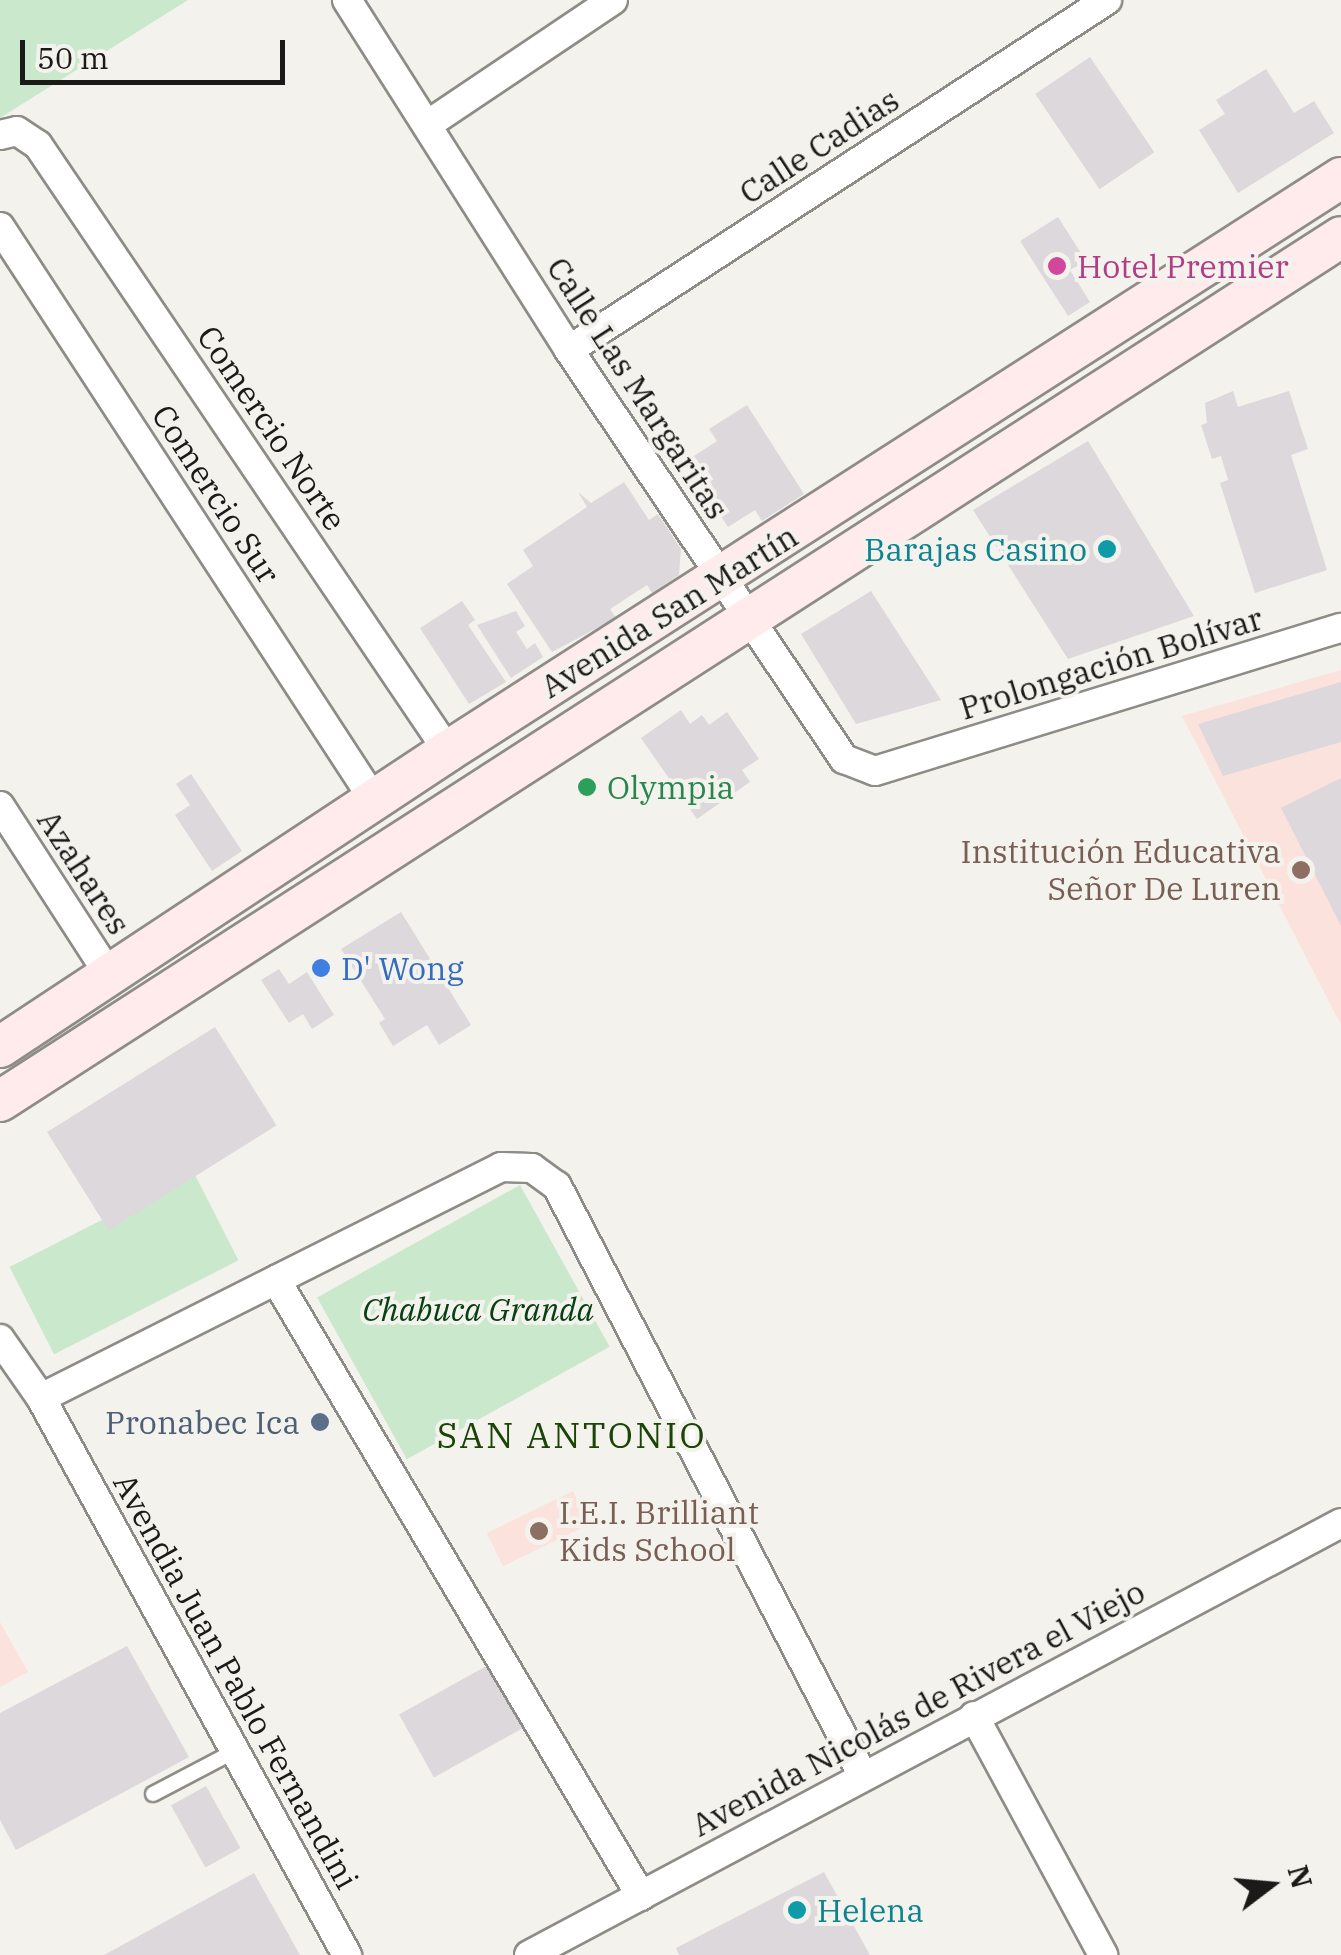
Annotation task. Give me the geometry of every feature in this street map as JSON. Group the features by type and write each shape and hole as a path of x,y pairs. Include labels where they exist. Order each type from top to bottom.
{"main road":[{"name":"Avenida San Martín","path":"0,1047 448,751 1341,178"},
{"name":"Avenida San Martín","path":"0,1101 1341,237"}],"street":[{"name":"Calle Las Margaritas","path":"347,0 569,350 844,759 875,771 901,764"},
{"path":"427,125 613,0"},
{"name":"Calle Cadias","path":"569,350 1107,0"},
{"name":"Comercio Norte","path":"0,136 17,131 38,145 448,751"},
{"name":"Comercio Sur","path":"0,227 374,800"},
{"name":"Prolongación Bolívar","path":"901,764 1341,628"},
{"name":"Azahares","path":"0,806 110,976"},
{"path":"41,1398 501,1167 527,1167 546,1176 862,1774"},
{"path":"276,1280 642,1896"},
{"name":"Avendia Juan Pablo Fernandini","path":"0,1339 41,1398 347,1955"},
{"name":"Avenida Nicolás de Rivera el Viejo","path":"529,1955 862,1774 1341,1523"},
{"path":"974,1716 1102,1955"}],"lane":[{"path":"152,1794 235,1751"}],"shaded area":[{"name":"Institución Educativa Señor De Luren","path":"1341,670 1341,1025 1182,716"},
{"name":"I.E.I. Brilliant Kids School","path":"573,1491 589,1524 503,1566 487,1533"},
{"path":"0,1622 28,1672 0,1687"}],"green space":[{"path":"0,0 188,0 0,118"},
{"path":"194,1173 238,1260 54,1354 10,1267"},
{"name":"Chabuca Granda","path":"520,1185 610,1347 407,1459 317,1297"}],"building":[{"path":"1090,57 1154,152 1100,189 1035,94"},
{"path":"1266,69 1294,113 1314,101 1334,133 1238,193 1199,130 1225,114 1216,100"},
{"name":"Hotel Premier","path":"1058,217 1086,261 1070,270 1090,302 1068,316 1020,241"},
{"path":"1233,391 1238,407 1289,391 1308,449 1291,455 1327,570 1255,593 1220,483 1228,480 1221,456 1212,459 1201,425 1207,423 1205,403"},
{"path":"747,405 804,494 762,521 755,510 728,527 692,473 701,466 694,456 717,441 709,429"},
{"name":"Barajas Casino","path":"1088,441 1194,616 1068,659 973,510"},
{"path":"624,482 649,520 658,514 681,549 679,575 652,593 647,585 610,609 616,618 552,652 507,584 533,566 523,550 587,507 578,492 591,503"},
{"path":"871,591 941,700 856,724 801,634"},
{"path":"462,601 475,620 468,625 506,682 469,704 420,628"},
{"path":"516,611 525,626 516,632 527,649 535,643 543,657 511,678 477,625"},
{"path":"1341,682 1341,742 1223,776 1198,724"},
{"path":"681,710 690,724 702,715 709,725 727,712 759,759 742,770 750,782 697,819 641,738"},
{"path":"191,774 242,851 212,871 175,815 190,805 176,784"},
{"path":"1341,778 1341,926 1281,808"},
{"path":"401,912 471,1025 439,1045 427,1025 393,1046 379,1023 385,1019 341,949"},
{"path":"279,969 289,984 307,972 334,1015 312,1029 303,1014 289,1023 261,980"},
{"path":"215,1027 276,1125 109,1230 47,1132"},
{"path":"127,1646 189,1757 16,1850 0,1820 0,1713"},
{"path":"490,1664 525,1727 434,1777 399,1714"},
{"path":"206,1786 240,1848 205,1867 171,1805"},
{"name":"Helena","path":"824,1872 870,1955 679,1955 676,1948"},
{"path":"254,1873 300,1955 104,1955"}],"place":[{"name":"Hotel Premier","path":"1057,266"},
{"name":"Barajas Casino","path":"1107,549"},
{"name":"Olympia","path":"587,787"},
{"name":"Institución Educativa Señor De Luren","path":"1301,870"},
{"name":"D' Wong","path":"321,968"},
{"name":"Pronabec Ica","path":"320,1422"},
{"name":"I.E.I. Brilliant Kids School","path":"539,1531"},
{"name":"Helena","path":"797,1910"}],"district":[{"name":"SAN ANTONIO","path":"572,1435"}]}
